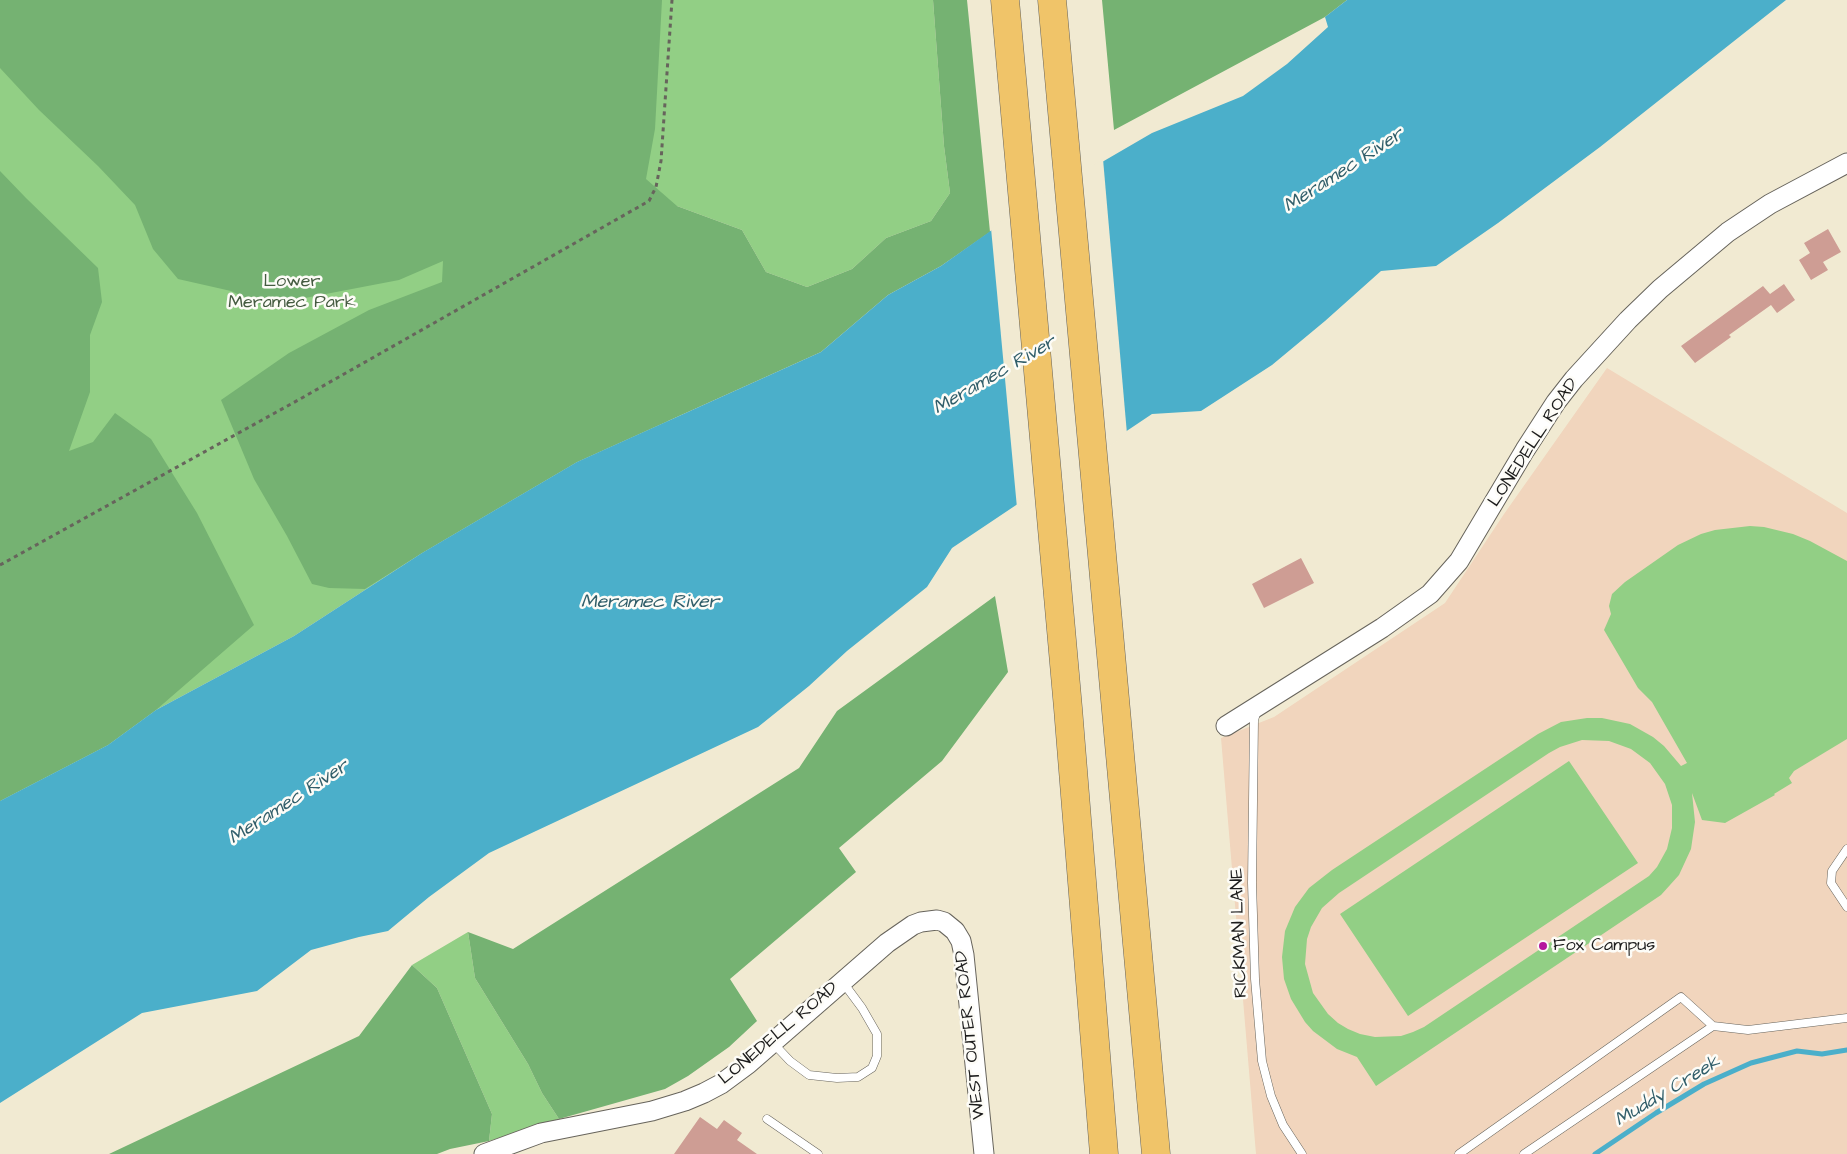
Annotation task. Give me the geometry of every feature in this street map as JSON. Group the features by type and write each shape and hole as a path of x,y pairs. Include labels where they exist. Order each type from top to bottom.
{"highway":[{"path":"1005,0 1061,620 1104,1154"},
{"path":"1052,0 1156,1154"}],"street":[{"name":"LONEDELL ROAD","path":"1226,726 1398,616 1423,599 1441,583 1462,556 1556,402 1611,338 1660,289 1708,248 1756,213 1847,162"},
{"name":"LONEDELL ROAD","path":"484,1154 541,1133 652,1112 690,1100 721,1084 748,1064 842,981 906,929 929,921 944,922"},
{"name":"WEST OUTER ROAD","path":"944,922 959,936 964,955 984,1154"}],"lane":[{"name":"RICKMAN LANE","path":"1259,706 1254,720 1252,883 1255,979 1261,1052 1271,1096 1288,1134 1301,1153"},
{"path":"1847,849 1832,871 1831,884 1847,907"},
{"path":"773,1042 790,1061 809,1075 837,1078 858,1077 872,1068 877,1056 877,1034 862,1008 842,981"},
{"path":"1459,1154 1681,997 1713,1026 1748,1030 1847,1018"},
{"path":"1524,1154 1713,1026"},
{"path":"767,1119 818,1154"}],"path":[{"path":"0,565 292,403 649,201 656,187 661,161 672,0"}],"shaded area":[{"name":"Fox Campus","path":"1607,368 1847,513 1847,1154 1256,1154 1221,738 1274,717 1445,603 1504,514"}],"green space":[{"name":"Lower Meramec Park","path":"0,0 933,0 944,146 950,193 931,221 886,238 852,269 807,287 766,272 742,230 677,206 668,421 577,462 422,553 294,636 156,710 108,745 0,801"},
{"name":"Lower Meramec Park","path":"0,0 662,0 655,129 646,179 677,206 742,230 766,272 807,287 852,269 886,238 931,221 950,193 944,146 933,0 967,0 990,232 941,266 888,295 821,352 577,462 422,553 365,589 329,588 312,584 254,479 221,400 289,353 369,310 442,282 443,261 399,280 263,306 231,291 178,279 153,249 135,205 98,166 39,110 0,68"},
{"path":"1102,0 1347,0 1325,17 1114,130"},
{"path":"0,171 98,268 102,302 90,335 90,392 69,451 93,442 115,413 151,439 197,513 254,625 156,710 108,745 0,801"},
{"path":"1750,526 1764,527 1793,534 1847,561 1847,739 1794,771 1789,778 1792,783 1775,795 1725,823 1702,820 1692,793 1695,822 1691,849 1679,875 1661,895 1376,1086 1357,1057 1337,1049 1313,1031 1291,999 1284,979 1282,957 1285,931 1295,907 1309,888 1332,870 1538,734 1561,722 1602,718 1630,724 1653,737 1664,746 1681,766 1687,763 1652,702 1638,688 1604,630 1611,614 1609,606 1612,594 1625,582 1678,545 1701,534 1715,530","holes":["1582,740 1609,741 1631,749 1650,763 1665,784 1672,805 1672,828 1667,849 1657,867 1649,876 1424,1027 1413,1032 1401,1036 1375,1037 1360,1034 1338,1023 1328,1014 1313,993 1305,964 1307,939 1311,927 1322,908 1339,893 1549,753 1560,747"]},
{"path":"995,596 1008,672 942,761 839,848 856,872 730,979 757,1021 729,1047 688,1076 665,1089 559,1119 542,1093 528,1064 475,978 468,932 513,949 799,768 837,711"},
{"path":"1569,761 1638,863 1408,1016 1340,914"},
{"path":"468,932 475,978 528,1064 542,1093 559,1119 489,1141 492,1114 437,988 412,965"},
{"path":"412,965 437,988 492,1114 489,1141 450,1149 437,1154 109,1154 359,1036"}],"water":[{"name":"Meramec River","path":"1347,0 1786,0 1600,147 1498,223 1436,266 1381,271 1272,365 1201,411 1152,414 952,548 927,587 847,651 809,686 758,727 489,853 429,897 388,931 311,950 257,991 142,1013 0,1103 0,801 108,745 156,710 294,636 422,553 577,462 821,352 888,295 941,266 1023,208 1152,133 1243,96 1287,64 1328,27 1325,17"}],"pier":[{"path":"1103,159 1127,434 1017,508 991,228 1022,206"}],"building":[{"path":"1828,229 1841,252 1823,262 1828,270 1811,280 1799,260 1810,253 1804,243"},
{"path":"1784,284 1795,300 1777,313 1771,305 1729,335 1731,337 1695,363 1681,346 1763,286 1770,294"},
{"path":"1301,558 1314,583 1264,608 1252,584"},
{"path":"700,1117 717,1129 724,1120 742,1133 737,1140 757,1154 674,1154"}],"waterway":[{"name":"Muddy Creek","path":"1595,1154 1656,1113 1704,1084 1751,1063 1797,1051 1822,1054 1847,1050"}],"place":[{"name":"Fox Campus","path":"1543,946"}]}
